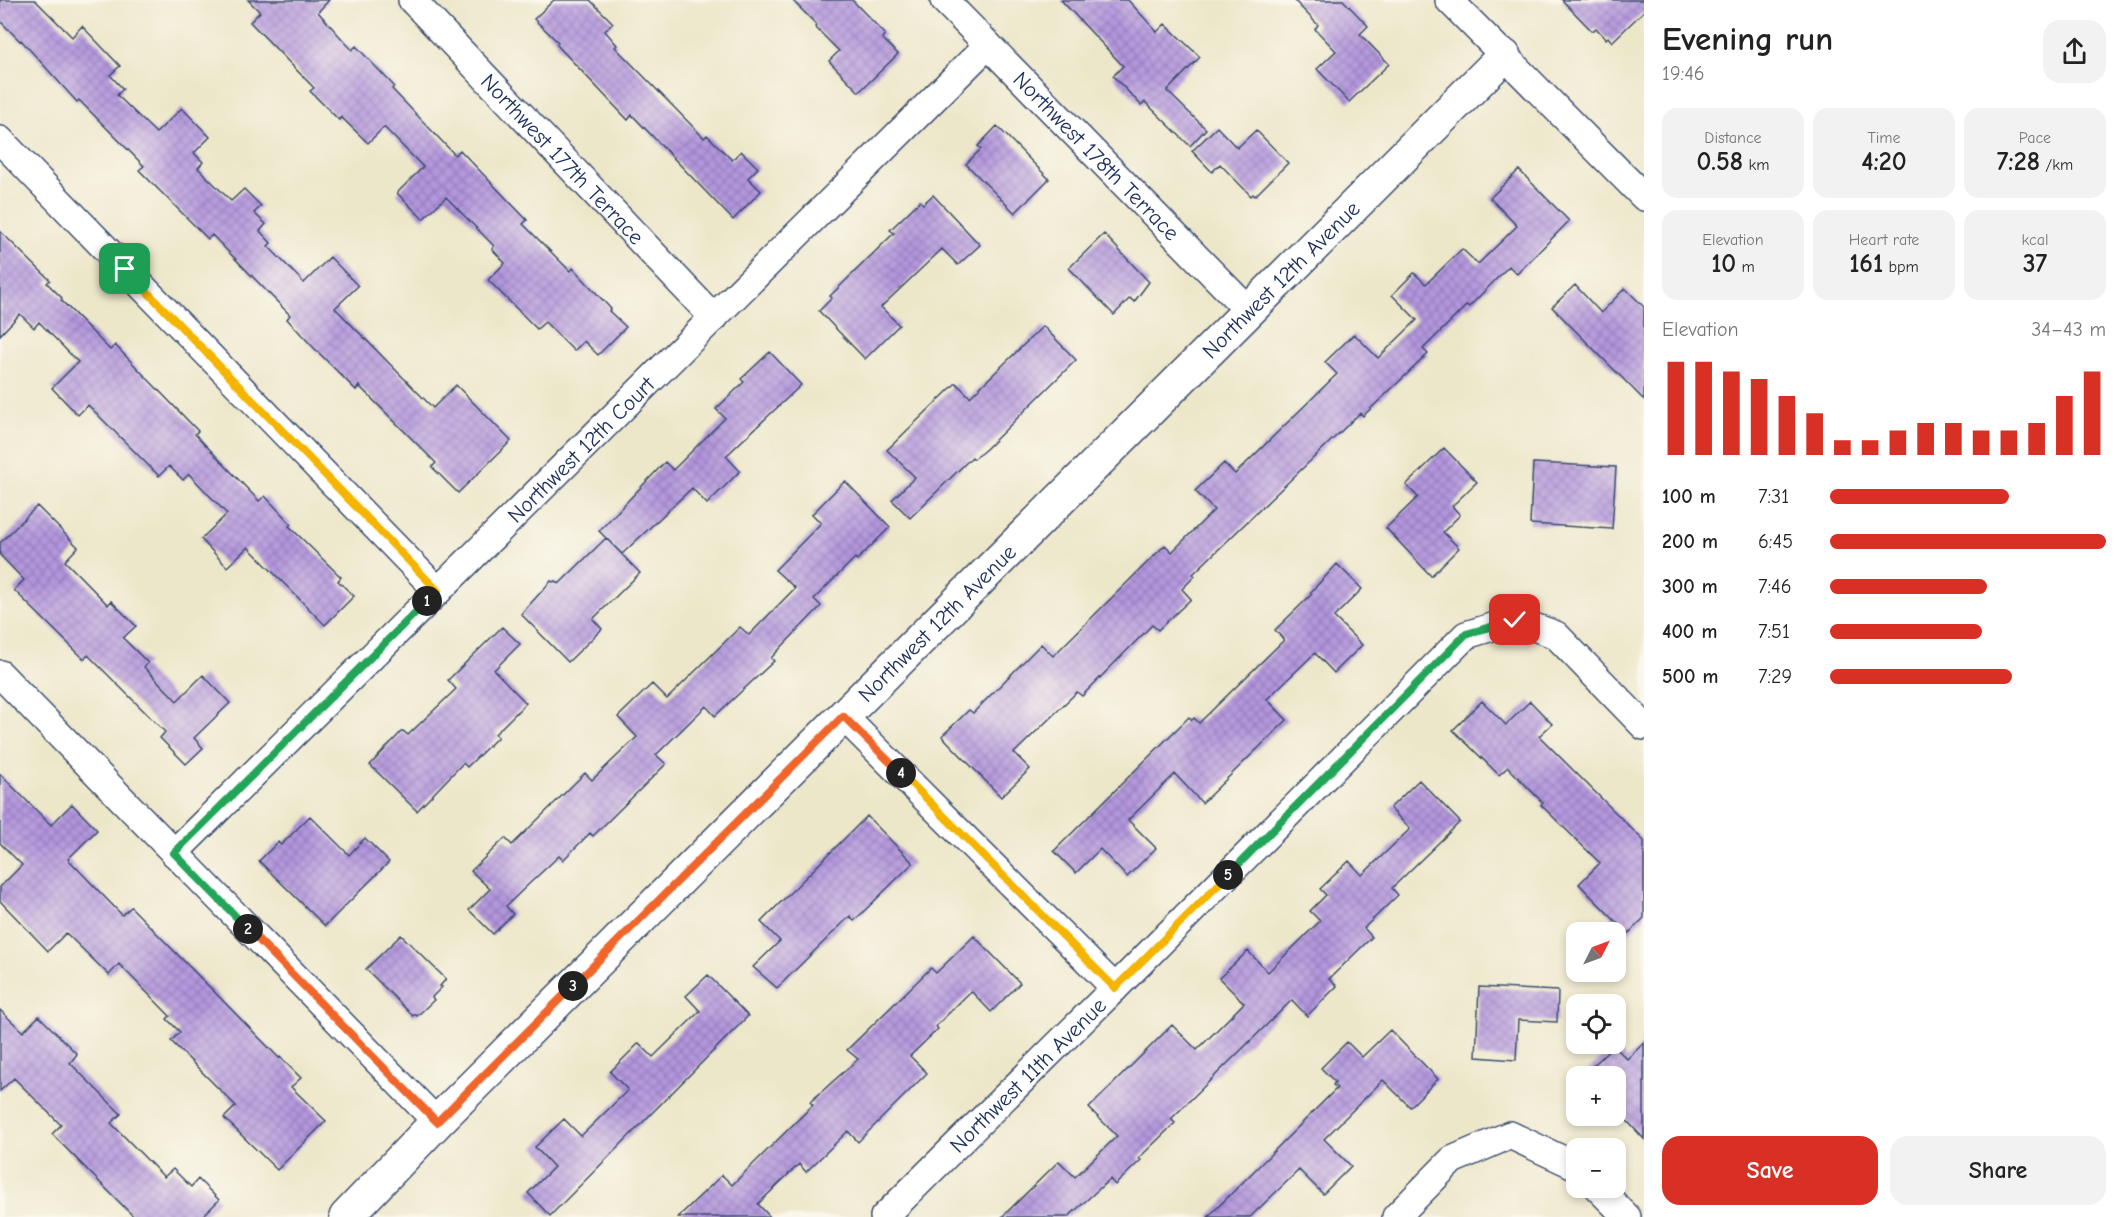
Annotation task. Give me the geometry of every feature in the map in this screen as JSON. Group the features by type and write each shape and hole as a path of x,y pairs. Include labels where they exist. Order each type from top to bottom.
{"street":[{"name":"Northwest 177th Terrace","path":"412,0 714,318"},
{"name":"Northwest 178th Terrace","path":"944,0 1249,311"},
{"path":"1449,0 1644,197"},
{"name":"Northwest 12th Court","path":"174,853 988,45"},
{"name":"Northwest 12th Avenue","path":"346,1217 437,1122 1504,56"},
{"path":"0,140 438,591"},
{"name":"Northwest 11th Avenue","path":"884,1217 1466,634 1515,620 1556,635 1644,726"},
{"path":"0,674 437,1122"},
{"path":"843,716 1115,988"},
{"path":"1396,1217 1452,1160 1510,1135 1566,1161"},
{"path":"1608,1198 1627,1217"}],"building":[{"path":"0,0 35,0 72,37 82,26 120,66 110,75 123,89 117,95 156,133 182,108 210,137 194,153 203,162 198,168 231,201 244,189 261,206 254,213 266,224 260,231 271,243 268,246 304,283 330,257 358,286 335,308 433,408 456,385 511,441 458,493 432,467 436,463 359,386 356,390 312,346 287,319 290,315 212,235 208,239 139,170 144,166 79,100 77,102 21,40 0,21"},
{"path":"248,0 329,0 318,12 352,50 356,46 394,86 392,89 455,155 460,150 527,220 523,224 570,271 573,268 611,309 609,311 626,327 598,355 584,341 574,351 545,322 537,329 488,280 505,263 492,249 494,246 446,197 423,219 397,193 423,167 384,127 368,143 341,117 339,120 310,91 314,88 250,22 260,12"},
{"path":"554,0 590,0 613,23 605,31 617,45 615,47 704,138 707,135 732,160 741,151 758,168 748,178 761,191 733,220 632,115 628,120 556,44 558,42 534,19"},
{"path":"792,0 852,0 885,34 882,38 898,54 859,92 829,61 839,51"},
{"path":"1061,0 1128,0 1157,32 1165,24 1200,57 1167,91 1206,129 1190,146 1145,102 1141,105 1113,76 1123,66"},
{"path":"1294,0 1343,0 1368,26 1360,34 1389,64 1349,102 1317,69 1336,51 1315,29 1318,25"},
{"path":"1562,0 1644,0 1644,11 1612,42 1596,28 1592,31"},
{"path":"997,126 1049,179 1015,213 966,164 981,149 978,146"},
{"path":"1217,127 1237,148 1256,130 1288,163 1255,196 1253,194 1251,196 1220,164 1212,172 1192,151"},
{"path":"1519,170 1569,221 1517,274 1509,266 1469,307 1467,305 1423,349 1428,354 1363,416 1360,413 1193,574 1195,576 1182,589 1191,599 1158,630 1152,625 1082,696 1077,692 1014,753 1030,769 1001,797 942,736 969,710 973,713 1041,644 1053,656 1165,545 1172,552 1214,510 1195,491 1224,463 1235,474 1337,374 1325,362 1354,334 1378,358 1417,320 1392,295 1414,273 1426,284 1462,249 1478,264 1517,226 1490,198"},
{"path":"933,195 980,245 958,265 942,249 881,307 899,325 865,359 819,311 832,298 830,296 894,233 890,230 920,201 923,204"},
{"path":"0,231 50,280 47,283 62,298 61,300 110,350 115,345 198,431 195,434 259,501 265,496 291,524 289,526 341,577 338,581 354,596 325,625 248,547 227,567 201,539 227,514 189,474 183,480 169,466 159,476 88,405 78,415 52,388 78,362 39,322 34,328 20,314 0,335"},
{"path":"1104,234 1149,282 1134,302 1130,298 1114,315 1069,268"},
{"path":"1575,285 1601,313 1625,288 1644,307 1644,400 1552,307"},
{"path":"1043,326 1076,360 986,449 974,459 972,457 910,518 892,500 915,477 887,450 956,383 970,397"},
{"path":"770,352 801,385 726,456 740,471 707,504 692,488 622,554 599,531 665,462 673,470 725,418 716,409 744,382 741,379"},
{"path":"1444,448 1477,482 1452,506 1460,515 1443,532 1459,548 1431,576 1386,528 1418,497 1406,485"},
{"path":"1533,463 1616,467 1612,529 1530,524"},
{"path":"845,481 890,527 814,599 821,606 771,658 774,661 715,716 706,706 656,755 666,764 593,836 590,833 563,860 559,856 506,906 513,914 493,934 469,910 490,889 471,871 505,838 512,845 585,773 592,780 637,737 618,717 652,684 667,699 740,627 749,635 795,588 775,570 821,523 812,514"},
{"path":"37,506 78,547 65,561 108,605 111,601 136,626 123,638 148,663 144,667 177,701 203,675 230,703 194,738 203,748 186,764 160,738 165,732 88,655 84,659 14,590 24,580 0,555 0,543"},
{"path":"606,538 640,573 593,619 602,629 568,662 521,614 551,581 559,584"},
{"path":"1337,564 1362,589 1334,617 1362,645 1334,673 1315,653 1267,699 1287,720 1202,803 1175,774 1128,820 1156,848 1127,877 1100,849 1076,873 1054,851 1189,717 1199,723 1284,640 1275,630 1312,594 1310,593"},
{"path":"502,627 520,644 494,670 526,703 495,734 498,737 467,767 463,763 417,811 370,765 401,732 408,735 456,689 448,680"},
{"path":"1482,701 1506,725 1530,701 1552,724 1539,736 1644,841 1644,918 1628,934 1626,922 1616,922 1579,884 1600,863 1541,805 1543,803 1508,767 1499,775 1453,730"},
{"path":"0,774 51,825 72,804 97,830 68,859 122,915 131,907 301,1078 291,1087 326,1121 277,1170 224,1118 236,1106 171,1041 180,1032 167,1019 170,1016 119,964 109,975 66,933 48,951 0,901 0,887 22,865 0,843"},
{"path":"1419,780 1460,822 1392,888 1398,895 1364,928 1372,937 1329,979 1337,986 1307,1016 1292,1000 1171,1119 1175,1123 1115,1185 1110,1179 1068,1217 1002,1217 1059,1161 1075,1177 1117,1136 1089,1108 1172,1025 1197,1050 1244,1003 1219,978 1248,951 1268,972 1320,921 1310,911 1326,895 1320,889 1349,861 1362,875 1410,829 1390,808"},
{"path":"310,816 349,855 365,838 389,862 325,926 259,861 278,842 281,845"},
{"path":"867,816 913,863 854,921 850,916 777,988 753,967 780,941 761,922"},
{"path":"401,935 446,979 432,997 434,1000 417,1016 415,1014 413,1016 366,969"},
{"path":"974,936 1020,983 991,1012 971,991 936,1026 938,1029 910,1056 927,1073 858,1142 848,1131 806,1172 799,1164 758,1204 770,1217 678,1217 722,1175 732,1185 813,1105 810,1102 858,1059 847,1050 931,968 936,973"},
{"path":"708,975 748,1016 550,1216 528,1193 554,1167 535,1147 564,1119 581,1136 628,1090 610,1072 639,1043 653,1057 700,1011 686,996"},
{"path":"1479,987 1558,991 1557,1022 1518,1020 1516,1060 1476,1057"},
{"path":"0,1010 23,1032 39,1016 77,1054 70,1063 121,1114 111,1123 164,1177 173,1169 191,1187 198,1179 219,1200 202,1217 134,1217 52,1134 61,1125 14,1078 0,1091"},
{"path":"1390,1030 1438,1079 1410,1107 1383,1080 1324,1139 1351,1166 1323,1194 1299,1170 1250,1217 1208,1217 1337,1088 1333,1085 1335,1082 1321,1068 1347,1042 1362,1057"},
{"path":"1644,1043 1644,1139 1626,1120 1626,1066 1593,1066 1605,1054 1622,1054 1627,1059"}],"route":[{"path":"125,269 438,591 174,853 437,1122 843,716 1115,988 1466,634 1515,620"}]}
